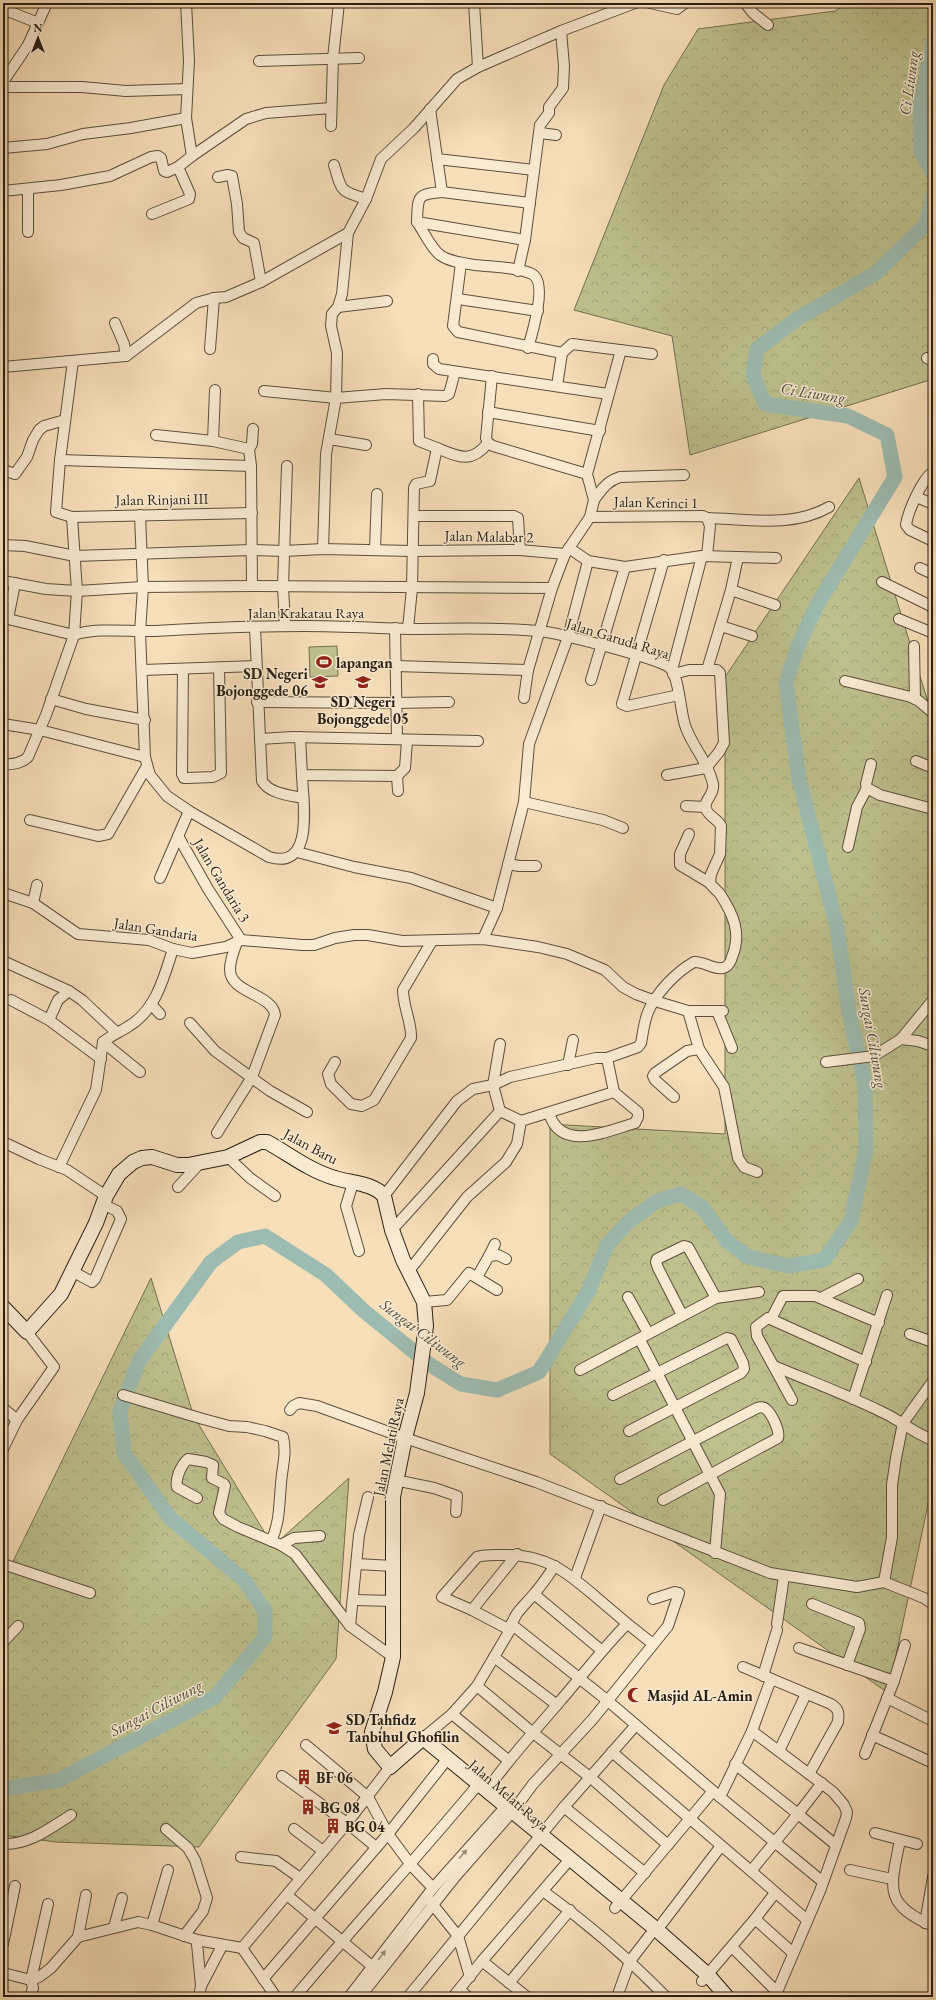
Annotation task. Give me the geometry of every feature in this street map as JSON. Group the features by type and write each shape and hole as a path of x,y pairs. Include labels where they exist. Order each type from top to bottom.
{"street":[{"path":"3,82 28,45 47,3"},
{"path":"186,3 189,61 186,118 192,156"},
{"path":"332,126 331,108 333,58 339,3"},
{"path":"474,3 478,67"},
{"path":"323,549 326,454 336,398 337,353 331,326 332,314 338,307 342,294 348,233 366,199 381,159 430,110 457,79 478,67 561,31 635,3"},
{"path":"650,3 676,9 684,3"},
{"path":"745,3 753,13 768,25"},
{"path":"3,8 38,23"},
{"path":"518,271 530,203 540,125 548,113 549,107 563,88 564,66 561,31"},
{"path":"259,61 359,58"},
{"path":"3,87 82,87 126,91 187,89"},
{"path":"3,191 28,190 110,176 151,156 158,156 161,158 164,171 167,172 178,167 246,119 266,113 331,108"},
{"path":"430,110 442,192"},
{"path":"3,148 47,144 83,134 131,128 186,118"},
{"path":"540,133 556,135"},
{"path":"437,159 534,170"},
{"path":"334,165 341,188 346,193 366,199"},
{"path":"152,214 188,199 190,194 178,167"},
{"path":"218,177 228,175 232,176 236,196 239,232 243,238 254,244 261,282"},
{"path":"28,190 28,232"},
{"path":"528,348 538,311 539,285 537,278 533,274 450,260 439,254 417,222 418,202 420,197 424,194 442,192 530,203"},
{"path":"417,222 524,240"},
{"path":"3,367 126,356 196,303 214,298 226,297 261,282 348,233"},
{"path":"461,263 458,299 453,326 454,330 528,348 562,353"},
{"path":"210,349 214,298"},
{"path":"458,299 538,311"},
{"path":"338,307 387,301"},
{"path":"115,322 124,344 126,356"},
{"path":"557,386 562,353 572,344 652,354"},
{"path":"594,500 587,474 621,350"},
{"path":"433,359 435,368 455,372 492,376 608,394"},
{"path":"3,764 24,761 28,757 40,730 74,635 77,591 72,517 56,512 60,460 73,361"},
{"path":"264,391 336,398 386,394 445,396 449,394 455,372"},
{"path":"488,443 486,438 492,376"},
{"path":"213,441 215,390"},
{"path":"418,394 419,441 456,456 467,458 481,452 488,443"},
{"path":"488,412 600,431"},
{"path":"3,470 15,474 27,457 33,440 39,430 44,426 65,420"},
{"path":"252,586 251,466 249,449 252,444 253,429"},
{"path":"156,435 213,441 249,449"},
{"path":"329,439 366,445"},
{"path":"488,443 587,474"},
{"path":"408,629 412,588 414,488 416,484 430,481 437,448"},
{"path":"60,460 251,466"},
{"path":"285,626 283,586 287,466"},
{"path":"933,472 926,478 916,497 907,520 907,528 933,540"},
{"path":"524,698 528,670 552,588 567,551 590,517 594,500 604,486 616,478 684,475"},
{"path":"375,549 377,494"},
{"path":"916,497 933,504"},
{"path":"707,518 795,520 814,515 829,507"},
{"name":"Jalan Rinjani III","path":"72,517 252,512"},
{"path":"140,515 140,555 143,587 140,632 143,670 146,761 157,785 167,796 189,811 269,857 278,860 288,859 297,852 304,828 300,737"},
{"path":"414,516 514,516 518,518 520,550"},
{"name":"Jalan Kerinci 1","path":"590,517 700,516 707,518 710,526 705,556 672,672"},
{"name":"Jalan Malabar 2","path":"3,545 24,546 75,556 323,549 412,551 567,551"},
{"path":"567,551 588,561 625,567 664,560 705,556 776,558"},
{"path":"708,670 731,590 738,557"},
{"path":"664,560 622,704 627,706 680,695"},
{"path":"483,939 497,908 524,802 530,744 568,637 588,561"},
{"path":"591,680 625,567"},
{"path":"920,568 933,574"},
{"path":"3,581 46,589 77,591 143,587 252,586 552,588"},
{"path":"882,582 933,607"},
{"path":"15,583 5,619 74,635"},
{"path":"731,590 775,605"},
{"path":"900,619 933,633"},
{"name":"Jalan Krakatau Raya","path":"74,635 84,632 140,632 285,626 540,631"},
{"path":"721,626 752,636"},
{"path":"255,627 257,702 260,739 260,775 265,786 273,791 302,798"},
{"path":"302,775 397,776 405,768 396,703 395,628"},
{"name":"Jalan Garuda Raya","path":"540,631 602,646 664,664 672,672 680,695 686,728 699,750 713,790 705,807"},
{"path":"914,646 915,699"},
{"path":"143,670 256,666"},
{"path":"396,666 528,670"},
{"path":"183,669 182,774 184,778 188,778 213,777 221,773 219,668"},
{"path":"667,775 706,768 720,752 725,734 720,672 717,670 689,670 672,672"},
{"path":"845,681 915,699 933,713"},
{"path":"51,699 86,709 145,720"},
{"path":"257,702 449,702"},
{"path":"3,724 40,730 146,761"},
{"path":"260,739 300,737 478,741"},
{"path":"30,820 98,836 108,834 146,761"},
{"path":"916,761 933,768"},
{"path":"848,847 857,807 867,788 866,784 871,764"},
{"path":"397,776 398,791"},
{"path":"867,788 880,795 933,809"},
{"path":"524,802 603,820 623,828"},
{"path":"686,806 705,807 707,812 720,822 722,833 720,854 711,874 710,883"},
{"path":"160,878 189,811"},
{"path":"497,1290 468,1273 447,1300 424,1302 408,1272 392,1230 384,1196 457,1101 473,1089 493,1085 528,1072 568,1065 596,1058 607,1058 638,1047 641,1043 648,1012 661,991 689,965 698,961 722,969 726,967 732,958 737,938 735,922 719,892 710,883 680,865 680,854 689,834"},
{"name":"Jalan Gandaria 3","path":"178,836 239,941"},
{"path":"297,852 354,867 411,878 497,908"},
{"path":"508,864 519,866 536,866"},
{"path":"33,903 37,885"},
{"name":"Jalan Gandaria","path":"3,893 33,903 78,934 149,940 173,949 192,953 226,946 239,941 302,945 314,944 335,938 354,935 368,935 402,941 483,939 538,947 567,954 605,970 623,986 636,994 655,1001 688,1011 720,1011 732,1048"},
{"path":"216,1133 252,1077 275,1015 274,1008 243,988 231,976 230,965 239,941"},
{"path":"336,1062 328,1074 331,1084 351,1104 362,1106 374,1100 410,1038 411,1031 405,1006 404,990 432,941"},
{"path":"59,1167 96,1090 103,1042 116,1032 130,1026 144,1013 161,989 173,949"},
{"path":"3,961 69,991 82,1000 116,1032"},
{"path":"49,1020 58,1000 69,991"},
{"path":"11,1000 49,1020 101,1059"},
{"path":"826,1062 874,1056 902,1039 933,1000"},
{"path":"150,1004 160,1014"},
{"path":"688,1011 699,1049 724,1087 738,1158 744,1167 757,1172"},
{"path":"190,1023 215,1051 270,1091 307,1112"},
{"path":"902,1039 918,1041 933,1046"},
{"path":"568,1065 573,1040"},
{"path":"103,1042 140,1072"},
{"path":"500,1044 493,1085 500,1112"},
{"path":"674,1097 655,1080 653,1076 687,1051 699,1049"},
{"path":"549,1114 555,1128 566,1135 576,1136 595,1134 635,1123 638,1117 638,1112 614,1092 607,1058"},
{"path":"500,1112 521,1121 549,1114 614,1092"},
{"path":"392,1230 500,1112"},
{"path":"408,1272 466,1197 506,1162 517,1144 521,1121"},
{"path":"3,1142 67,1170 117,1211 121,1219 95,1279 92,1282 89,1281 72,1271"},
{"name":"Jalan Baru","path":"28,1332 56,1302 119,1174 133,1162 142,1158 158,1158 176,1165 188,1165 202,1161 231,1159 260,1142 267,1142 316,1171 353,1183 368,1186 384,1196"},
{"path":"231,1159 250,1178 275,1196"},
{"path":"178,1186 202,1161"},
{"path":"353,1183 346,1206 359,1251"},
{"path":"477,1277 495,1244"},
{"path":"682,1316 658,1268 656,1262 657,1259 684,1246 688,1247 716,1298"},
{"path":"489,1256 498,1255 506,1259"},
{"path":"821,1298 858,1279"},
{"path":"580,1370 716,1298 759,1292"},
{"path":"853,1399 887,1295"},
{"path":"771,1319 783,1296 816,1296 879,1323"},
{"path":"628,1297 658,1373 711,1473 720,1494 714,1553"},
{"name":"Jalan Melati Raya","path":"390,1767 375,1749 372,1732 385,1692 393,1657 392,1504 395,1480 405,1438 413,1414 417,1392 426,1326 424,1302"},
{"path":"3,1307 28,1332 54,1366 17,1420 3,1449"},
{"path":"792,1400 755,1329 756,1325 762,1321 768,1318 771,1319 866,1362"},
{"path":"910,1334 933,1342"},
{"path":"613,1395 720,1340 731,1339 743,1363 744,1369 741,1373 629,1431"},
{"path":"774,1366 853,1399 903,1423 920,1436 933,1440"},
{"path":"884,1582 892,1537 892,1485 903,1423 932,1385"},
{"path":"123,1396 229,1426 253,1428 283,1437 285,1454 281,1483 281,1500 276,1532 271,1541"},
{"path":"290,1410 293,1406 299,1403 317,1406 601,1506 714,1553 752,1567 784,1576 857,1587 884,1582 924,1598 933,1604"},
{"path":"620,1479 757,1408 762,1407 767,1409 778,1429 778,1438 663,1500"},
{"path":"3,1408 17,1420"},
{"path":"197,1498 177,1487 176,1482 181,1469 188,1459 212,1463 212,1478 224,1484 225,1490 219,1512 223,1519 281,1545 295,1554 350,1626 393,1657"},
{"path":"395,1480 434,1488 457,1496 456,1512"},
{"path":"350,1626 354,1600 359,1535 368,1497"},
{"path":"575,1578 601,1506"},
{"path":"281,1545 294,1538 320,1536"},
{"path":"472,1610 517,1554"},
{"path":"653,1644 627,1624 575,1578 543,1560 517,1554 483,1555 477,1557 442,1597 510,1627 608,1701 716,1794 823,1882"},
{"path":"3,1564 90,1593"},
{"path":"357,1564 393,1566"},
{"path":"243,1947 347,1823 390,1767 452,1714 477,1686 519,1610 534,1594 555,1566"},
{"path":"618,1905 691,1819 716,1794 736,1764 752,1731 767,1677 777,1627 784,1576"},
{"path":"349,1997 433,1888 508,1811 608,1701 668,1626 680,1593 671,1593 653,1600"},
{"path":"534,1594 601,1650"},
{"path":"354,1600 393,1601"},
{"path":"812,1604 859,1623 860,1629 847,1665"},
{"path":"294,1997 342,1941 411,1865 509,1761 532,1732 579,1679 601,1650 627,1624"},
{"path":"3,1642 18,1626"},
{"path":"865,1754 894,1681 905,1645"},
{"path":"799,1648 894,1681"},
{"path":"494,1657 557,1705"},
{"path":"742,1667 838,1708 838,1722 809,1774"},
{"path":"477,1686 590,1778 668,1846"},
{"path":"779,1751 806,1694"},
{"path":"887,1698 933,1721"},
{"path":"452,1714 509,1761"},
{"path":"408,1997 564,1807 636,1725"},
{"path":"732,1947 779,1994 793,1953 823,1882 847,1812 841,1800 822,1783 752,1731"},
{"path":"872,1735 933,1763"},
{"name":"Jalan Melati Raya","path":"421,1740 445,1762 482,1789"},
{"name":"Jalan Melati Raya","path":"421,1740 482,1789 618,1905"},
{"path":"306,1745 368,1797 388,1834 411,1865 433,1888"},
{"path":"612,1752 807,1920"},
{"path":"263,1979 388,1834 445,1762"},
{"path":"736,1764 836,1846"},
{"path":"282,1776 347,1823 376,1847"},
{"path":"751,1871 822,1783"},
{"path":"564,1807 645,1873"},
{"path":"361,1997 508,1811"},
{"path":"3,1844 25,1842 71,1815"},
{"path":"166,1829 188,1848 195,1860 207,1898 203,1911 184,1936"},
{"path":"294,1829 323,1851"},
{"path":"875,1834 917,1844"},
{"name":"Jalan Melati Raya","path":"539,1838 565,1865 653,1932 727,1997"},
{"path":"900,1840 892,1879 892,1889 899,1904 913,1916 929,1924 933,1877"},
{"path":"616,1997 630,1961 721,1846"},
{"path":"241,1858 276,1861 300,1878"},
{"path":"468,1997 458,1994 482,1961 565,1865"},
{"path":"152,1925 168,1870"},
{"path":"850,1870 892,1879"},
{"path":"4,1937 16,1886"},
{"path":"543,1891 570,1910 630,1961 666,1997"},
{"path":"705,1978 776,1893"},
{"path":"78,1938 86,1895"},
{"path":"287,1895 315,1917 372,1967"},
{"path":"426,1897 458,1936 470,1977"},
{"path":"114,1927 122,1898"},
{"path":"31,1988 48,1904"},
{"path":"509,1983 570,1910"},
{"path":"755,1919 793,1953"},
{"path":"31,1988 39,1977 51,1968 78,1938 114,1927 138,1922 152,1925 197,1940 243,1947 276,1997"},
{"path":"197,1944 201,1986 199,1997"},
{"path":"201,1986 222,1946"},
{"path":"482,1961 527,1997"},
{"path":"3,1973 31,1988 39,1997"},
{"name":"Jalan Melati Raya","path":"705,1978 715,1997"}],"green space":[{"path":"848,3 933,3 933,379 690,455 672,336 574,310 664,85 698,29 835,11"},
{"path":"859,478 933,718 933,1481 888,1693 550,1454 550,1124 725,1134 725,677"},
{"name":"lapangan","path":"337,646 338,676 310,677 309,647"},
{"path":"151,1278 194,1417 273,1546 349,1478 336,1659 199,1847 56,1842 3,1835 3,1582"}],"waterway":[{"name":"Ci Liwung","path":"933,42 921,103 921,152 933,174"},
{"name":"Sungai Ciliwung","path":"3,1789 59,1780 215,1697 265,1637 265,1611 244,1580 170,1518 124,1453 120,1411 139,1361 211,1262 238,1242 265,1236 326,1275 364,1311 429,1364 461,1384 497,1390 539,1372 589,1290 607,1245 628,1222 657,1201 681,1194 702,1207 727,1241 748,1257 789,1266 824,1260 851,1221 866,1150 865,1084 849,1012 837,927 799,779 786,683 798,646 817,605 895,477 887,435 848,416 765,404 753,375 757,349 797,319 876,273 927,223 933,196"}],"place":[{"name":"lapangan","path":"324,662"},
{"name":"SD Negeri Bojonggede 06","path":"320,682"},
{"name":"SD Negeri Bojonggede 05","path":"363,682"},
{"name":"Masjid AL-Amin","path":"635,1695"},
{"name":"SD Tahfidz Tanbihul Ghofilin","path":"334,1728"},
{"name":"BF 06","path":"304,1777"},
{"name":"BG 08","path":"308,1807"},
{"name":"BG 04","path":"333,1826"}]}
